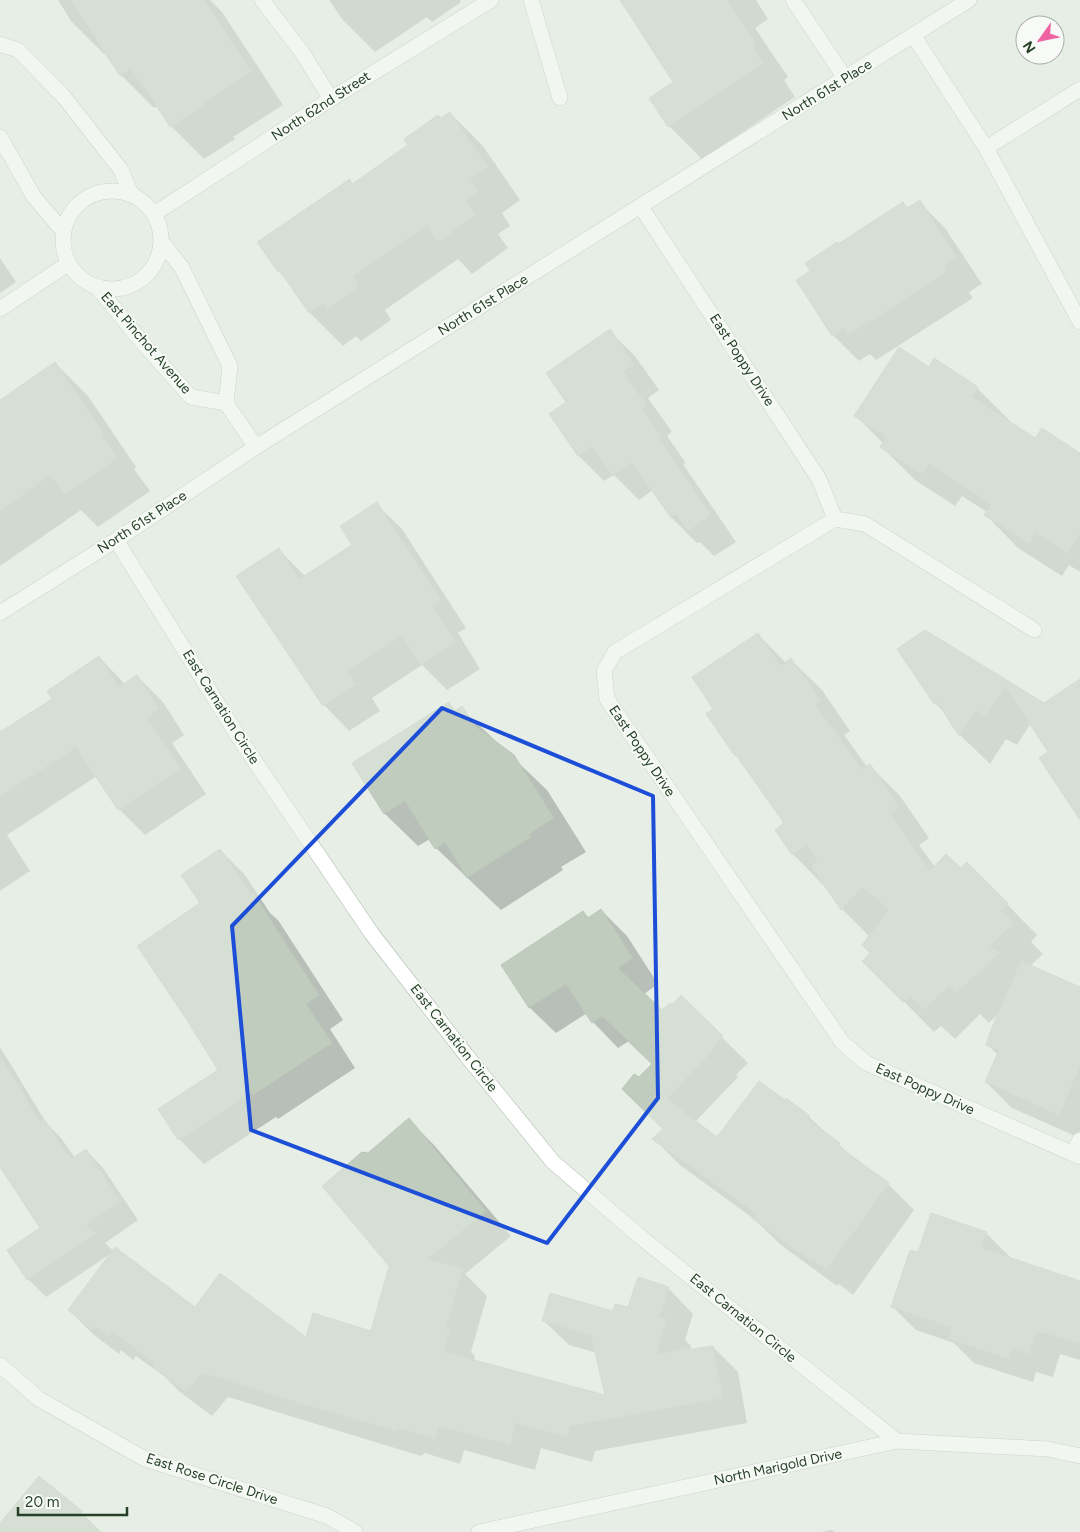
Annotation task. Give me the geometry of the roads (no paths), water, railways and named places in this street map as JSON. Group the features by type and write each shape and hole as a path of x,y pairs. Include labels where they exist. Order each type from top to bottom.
{"street":[{"path":"262,0 301,51 331,99"},
{"name":"North 62nd Street","path":"154,214 331,99 491,0"},
{"path":"531,0 560,98"},
{"path":"793,0 845,78"},
{"name":"North 61st Place","path":"0,613 116,540 256,447 969,0"},
{"path":"913,35 986,148 1080,322"},
{"path":"0,44 18,50 64,97 121,170 131,194"},
{"path":"986,148 1080,88"},
{"path":"0,137 34,197 63,231"},
{"path":"110,191 131,194 143,201 154,214 161,231 162,242 159,258 152,271 141,281 127,288 112,290 97,287 86,282 76,274 64,253 63,231 68,218 88,196 110,191"},
{"name":"East Poppy Drive","path":"640,207 820,479 835,519 615,652 604,671 607,699 842,1042 866,1063 1078,1150"},
{"path":"162,242 182,268 230,366 226,403 256,447"},
{"path":"0,309 69,263"},
{"name":"East Pinchot Avenue","path":"97,287 141,341 191,397 226,403"},
{"path":"835,519 865,524 1034,630"},
{"name":"East Carnation Circle","path":"116,540 239,738 372,934 466,1055 553,1162 643,1239 897,1442"},
{"name":"East Rose Circle Drive","path":"0,1366 39,1399 145,1459 327,1516 355,1532"},
{"name":"North Marigold Drive","path":"479,1532 897,1442 1048,1449 1080,1456"}]}
